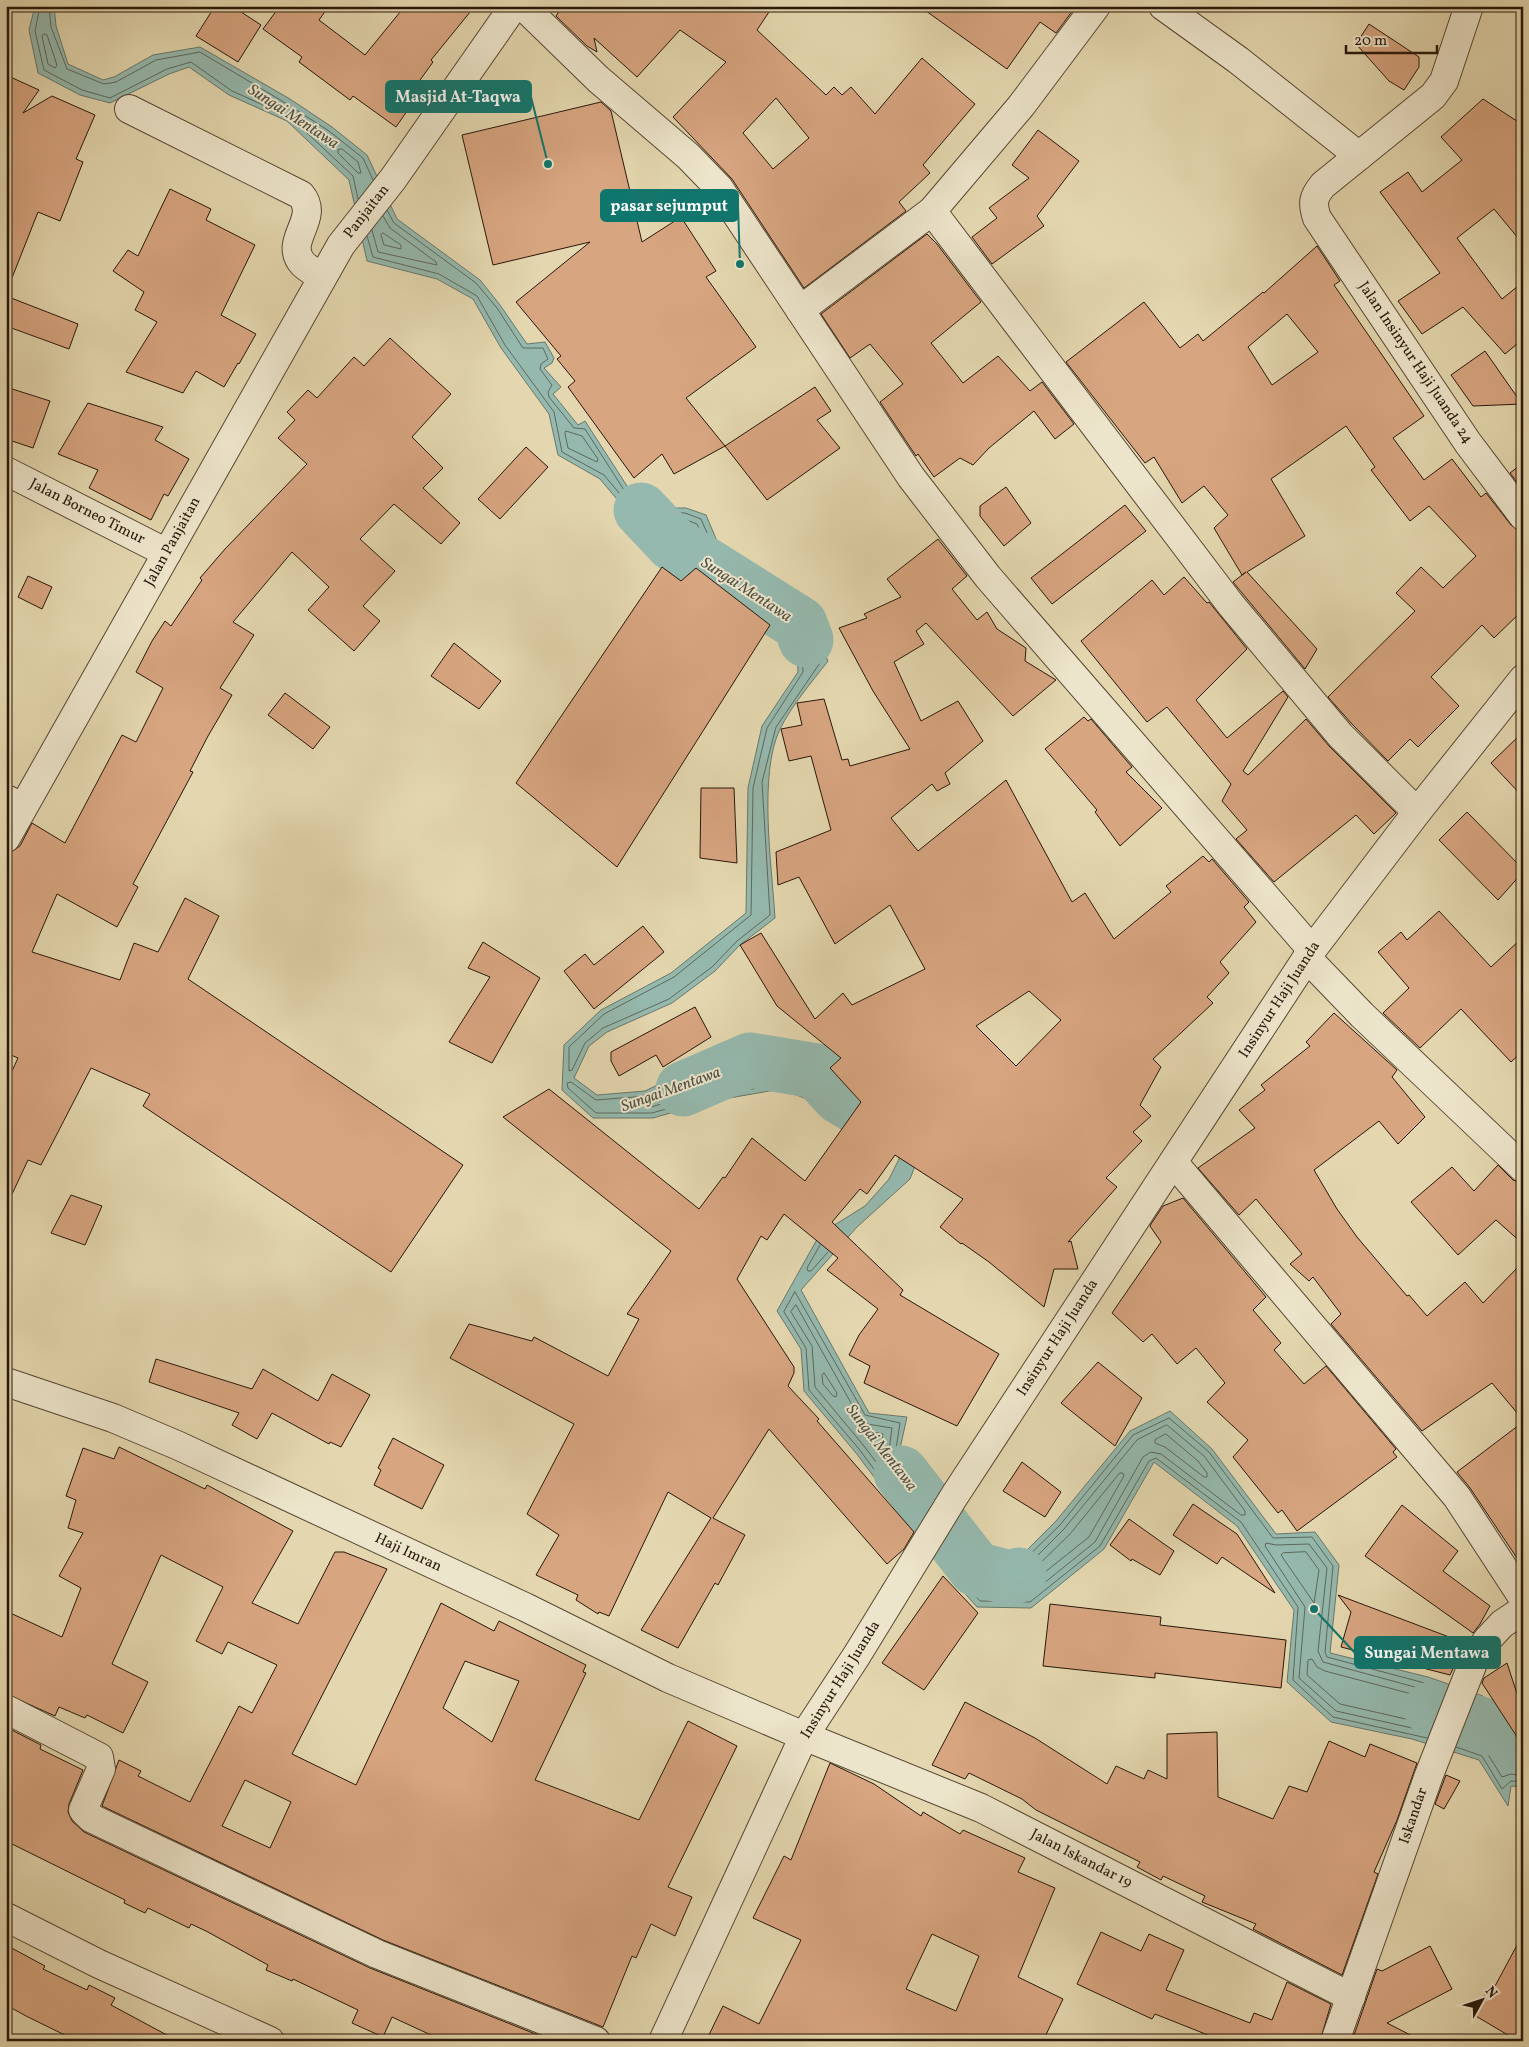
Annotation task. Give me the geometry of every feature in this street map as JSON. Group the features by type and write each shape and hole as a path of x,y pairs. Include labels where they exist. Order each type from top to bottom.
{"street":[{"name":"Panjaitan","path":"341,246 393,178 514,6"},
{"path":"522,6 598,78 704,171 731,204 911,477 971,556 1362,1015 1523,1168"},
{"path":"800,310 932,211 1021,106 1096,6"},
{"path":"1163,6 1238,60 1359,156 1424,105 1440,88 1469,6"},
{"path":"129,109 301,195 307,204 308,211 296,246 298,256 304,264 322,277"},
{"name":"Jalan Insinyur Haji Juanda 24","path":"1359,156 1323,185 1315,195 1313,206 1317,218 1468,443 1523,516"},
{"path":"932,211 1231,605 1340,734 1417,812"},
{"name":"Jalan Panjaitan","path":"6,838 14,803 167,553 341,246"},
{"name":"Jalan Borneo Timur","path":"6,471 167,553"},
{"name":"Insinyur Haji Juanda","path":"663,2041 804,1736 954,1495 1310,954 1417,812 1523,679"},
{"path":"1174,1163 1457,1497 1523,1598"},
{"name":"Haji Imran","path":"6,1382 113,1418 178,1446 524,1607 668,1678 804,1736"},
{"name":"Iskandar","path":"1335,2041 1429,1775 1475,1658 1487,1640 1502,1624 1523,1610"},
{"path":"6,1709 99,1757 101,1769 82,1810 90,1818 377,1954 596,2041"},
{"name":"Jalan Iskandar 19","path":"804,1736 981,1808 1350,1997"},
{"path":"6,1917 99,1964 270,2041"}],"water":[{"path":"35,6 54,6 56,26 68,64 103,80 114,77 153,55 200,47 290,99 332,127 367,155 397,219 480,280 527,344 545,342 554,358 552,363 544,368 561,387 553,394 578,425 585,421 627,486 656,508 686,508 706,515 717,541 679,575 662,561 657,564 642,543 636,522 600,479 558,455 549,414 501,348 473,299 437,279 367,261 349,180 287,121 229,95 189,67 169,74 110,103 80,95 38,73 29,30"},
{"name":"Sungai Mentawa","path":"767,582 802,608 828,661 790,711 780,729 773,748 768,795 768,821 775,918 740,945 715,971 672,1003 607,1032 589,1046 574,1078 597,1095 645,1091 672,1078 748,1060 816,1071 839,1087 886,1110 920,1153 910,1179 857,1227 801,1290 869,1413 907,1417 899,1453 940,1498 917,1534 856,1453 804,1391 801,1349 777,1311 820,1234 865,1206 889,1179 899,1159 897,1149 853,1117 781,1089 712,1101 653,1118 593,1118 562,1090 564,1045 601,1010 671,973 746,913 748,788 762,726 798,672 797,639 778,616 743,599"},
{"path":"1170,1411 1212,1449 1276,1534 1315,1532 1339,1565 1330,1653 1428,1677 1483,1696 1514,1749 1523,1748 1523,1787 1511,1786 1508,1806 1479,1760 1412,1739 1331,1722 1287,1682 1294,1610 1237,1526 1154,1462 1104,1549 1031,1608 977,1607 942,1568 962,1535 983,1570 1011,1566 1056,1521 1130,1431"}],"building":[{"path":"215,6 232,6 261,25 238,62 196,36"},
{"path":"280,6 329,6 319,20 365,55 405,6 475,6 431,60 433,62 415,87 421,91 396,127 353,96 350,100 299,62 302,57 263,29"},
{"path":"558,6 773,6 757,30 826,95 834,87 842,95 851,87 875,114 922,58 975,104 923,165 930,173 899,202 906,211 804,288 732,179 673,117 726,62 680,30 637,77 594,38 597,52 587,46 556,16 561,8","holes":["776,98 809,138 773,169 743,133"]},
{"path":"919,6 1076,6 1056,33 1040,22 1007,69"},
{"path":"1369,24 1419,57 1419,67 1404,90 1389,81 1356,44"},
{"path":"6,75 39,90 23,113 52,96 95,115 76,159 83,162 60,221 38,212 8,288"},
{"path":"1483,99 1523,125 1523,244 1494,209 1457,238 1502,299 1523,282 1523,339 1505,354 1463,307 1422,334 1398,301 1440,273 1380,192 1408,172 1422,192 1462,160 1441,137"},
{"path":"601,102 611,111 642,242 681,217 716,271 706,277 756,347 686,398 725,446 674,474 662,454 634,478 568,387 575,381 557,359 561,356 516,302 590,242 493,265 462,135"},
{"path":"1038,130 1079,161 1037,216 1044,226 992,264 972,237 997,218 989,208 1029,178 1012,165"},
{"path":"170,189 211,209 206,220 255,245 221,315 256,334 224,387 196,371 183,393 126,372 157,322 135,310 144,292 113,271 128,250 138,256"},
{"path":"927,234 937,244 981,302 931,343 963,383 998,356 1030,391 1042,382 1074,424 1055,439 1034,411 989,448 973,465 960,458 934,477 918,454 916,456 880,402 903,384 870,344 850,358 821,314"},
{"path":"1317,246 1340,281 1334,285 1424,416 1393,438 1424,480 1452,459 1481,497 1486,493 1511,525 1523,531 1523,610 1494,638 1482,625 1431,677 1459,706 1418,747 1410,739 1388,761 1328,697 1415,611 1396,593 1421,567 1443,588 1476,556 1429,506 1410,521 1371,470 1375,467 1346,426 1271,479 1305,536 1247,572 1317,649 1305,669 1233,582 1246,572 1242,575 1214,528 1228,515 1204,486 1182,503 1154,457 1145,463 1066,362 1144,302 1180,348 1198,334 1203,341 1264,293","holes":["1287,314 1318,352 1272,385 1248,347"]},
{"path":"6,296 78,324 69,349 6,326"},
{"path":"390,338 451,394 412,437 443,468 423,488 460,523 441,544 394,504 360,539 395,571 363,606 380,621 354,651 308,610 329,587 292,552 233,622 254,635 220,688 232,695 208,736 190,771 193,772 133,884 138,887 117,927 57,894 32,952 120,980 134,943 158,952 185,898 219,916 188,979 463,1165 391,1272 143,1106 150,1094 91,1068 41,1165 28,1160 6,1207 6,1084 18,1058 6,1053 6,860 11,852 20,846 32,823 65,843 122,735 136,742 163,688 136,672 152,641 165,621 171,626 202,580 200,578 225,549 307,464 278,438 295,420 287,412 308,390 317,398 354,357 364,366"},
{"path":"1485,351 1522,404 1473,406 1451,375"},
{"path":"6,387 50,401 33,448 6,439"},
{"path":"815,387 831,411 817,420 840,448 767,500 725,446"},
{"path":"88,403 163,427 155,440 189,459 168,496 164,494 151,520 89,488 98,470 58,454"},
{"path":"526,447 548,467 500,519 478,499"},
{"path":"1523,463 1523,490 1510,473"},
{"path":"1006,487 1031,523 1004,546 980,516 980,506"},
{"path":"1125,505 1146,531 1052,604 1031,578"},
{"path":"938,539 967,576 952,589 977,620 987,612 997,629 1026,648 1025,661 1056,680 1013,716 926,623 916,631 924,644 894,662 921,721 958,701 983,741 945,773 950,784 937,791 932,784 891,818 918,851 1006,780 1072,902 1085,893 1114,939 1171,892 1166,886 1203,856 1209,862 1212,859 1249,902 1244,907 1256,922 1220,962 1229,973 1207,997 1213,1003 1153,1059 1161,1067 1140,1105 1151,1116 1133,1132 1142,1141 1106,1178 1117,1187 1068,1242 1071,1241 1078,1269 1054,1269 1044,1307 989,1262 961,1244 940,1227 963,1199 895,1155 867,1194 860,1189 832,1222 903,1290 900,1295 999,1354 957,1426 864,1383 870,1366 849,1355 859,1335 878,1309 827,1270 838,1258 784,1214 767,1240 761,1236 737,1279 794,1367 794,1373 788,1386 819,1419 817,1421 914,1532 904,1549 887,1564 769,1429 713,1518 745,1535 718,1585 715,1583 678,1648 641,1630 711,1518 668,1492 609,1616 599,1612 598,1614 576,1600 578,1595 536,1575 559,1535 527,1514 574,1424 450,1358 469,1324 532,1341 534,1337 608,1376 639,1319 627,1314 671,1251 503,1117 549,1089 699,1209 723,1177 725,1178 752,1138 805,1181 861,1102 830,1068 841,1058 777,1006 740,945 761,933 815,1019 843,993 852,1005 925,969 890,905 835,944 799,877 778,885 776,852 831,830 811,756 789,761 781,729 802,725 797,703 824,699 842,760 848,759 850,766 910,749 873,691 839,628 867,618 864,614 901,597 887,579","holes":["1029,991 1061,1020 1016,1066 976,1026"]},
{"path":"662,567 681,581 696,568 770,625 617,867 516,783"},
{"path":"28,576 52,587 42,609 18,597"},
{"path":"1184,577 1207,603 1209,602 1247,649 1196,700 1227,738 1283,691 1288,697 1243,771 1248,775 1306,719 1329,746 1396,813 1374,834 1356,815 1274,882 1236,839 1247,830 1222,801 1231,784 1167,707 1147,722 1081,641 1152,580 1164,595"},
{"path":"454,643 501,681 479,709 431,676"},
{"path":"285,693 330,727 313,749 268,715"},
{"path":"1084,717 1088,721 1091,719 1132,767 1126,772 1162,808 1120,846 1095,812 1097,810 1045,749"},
{"path":"1523,732 1523,797 1491,763"},
{"path":"701,788 734,788 737,863 700,858"},
{"path":"1467,812 1523,869 1523,872 1498,900 1439,840"},
{"path":"1439,911 1491,967 1523,937 1523,1051 1511,1062 1461,1009 1420,1048 1383,1013 1409,988 1378,952 1401,932 1407,940"},
{"path":"643,926 664,952 594,1009 564,971 585,954 594,965"},
{"path":"483,942 540,978 492,1063 449,1042 490,977 468,968"},
{"path":"695,1007 711,1037 663,1067 656,1055 619,1076 611,1061 611,1052"},
{"path":"1334,1013 1397,1070 1392,1077 1425,1117 1398,1144 1379,1121 1314,1170 1337,1209 1357,1237 1407,1296 1409,1295 1427,1316 1465,1282 1483,1303 1523,1262 1523,1420 1492,1383 1422,1431 1331,1324 1341,1314 1313,1277 1309,1281 1290,1264 1302,1254 1256,1199 1239,1215 1198,1168 1255,1128 1239,1110 1265,1090 1261,1085 1310,1046 1306,1042"},
{"path":"1498,1165 1513,1180 1523,1183 1523,1244 1496,1220 1458,1255 1411,1202 1452,1167 1474,1191"},
{"path":"71,1195 102,1206 85,1245 51,1233"},
{"path":"1183,1198 1266,1297 1253,1310 1281,1343 1274,1350 1304,1384 1326,1366 1396,1449 1393,1452 1397,1457 1297,1531 1282,1510 1278,1513 1233,1457 1248,1440 1207,1402 1225,1383 1196,1348 1177,1364 1152,1334 1143,1342 1112,1313 1161,1242 1150,1226 1151,1224 1163,1206"},
{"path":"156,1359 252,1389 263,1369 318,1401 332,1374 370,1395 341,1447 330,1442 329,1444 272,1413 257,1439 232,1425 239,1413 149,1382"},
{"path":"1098,1362 1142,1398 1115,1446 1061,1403"},
{"path":"1523,1422 1523,1567 1470,1488 1457,1472"},
{"path":"393,1438 444,1465 422,1509 374,1485 381,1470 378,1468"},
{"path":"119,1447 205,1489 207,1485 293,1531 252,1603 298,1624 335,1552 344,1552 387,1569 292,1754 356,1785 441,1603 494,1631 499,1621 586,1665 583,1672 586,1673 535,1780 639,1820 688,1721 737,1746 668,1887 692,1897 675,1936 651,1924 636,1958 632,1956 603,2027 383,1940 102,1806 119,1760 141,1771 138,1776 190,1802 239,1706 252,1713 277,1665 228,1642 222,1654 196,1641 223,1587 161,1555 112,1664 148,1682 123,1733 87,1715 85,1718 59,1707 55,1716 6,1694 6,1611 62,1637 81,1588 59,1576 83,1533 68,1528 76,1500 66,1496 83,1448 114,1459","holes":["465,1661 519,1681 492,1742 443,1708","245,1780 291,1802 270,1848 222,1826"]},
{"path":"1022,1462 1061,1492 1045,1517 1003,1491"},
{"path":"1193,1504 1237,1534 1275,1593 1222,1557 1217,1564 1173,1535"},
{"path":"1402,1505 1458,1551 1443,1571 1490,1606 1473,1633 1365,1556"},
{"path":"1129,1519 1174,1551 1160,1575 1132,1559 1131,1561 1110,1545"},
{"path":"943,1576 978,1613 924,1690 882,1663"},
{"path":"1338,1595 1465,1643 1450,1675 1341,1647 1351,1612"},
{"path":"1050,1604 1161,1617 1160,1625 1286,1640 1281,1688 1155,1673 1155,1678 1043,1666"},
{"path":"1507,1663 1523,1712 1523,1746 1482,1683 1484,1678"},
{"path":"965,1702 1035,1738 1107,1784 1116,1766 1144,1779 1148,1770 1167,1779 1167,1734 1217,1732 1218,1797 1273,1819 1289,1786 1307,1792 1329,1741 1365,1757 1370,1744 1417,1763 1397,1820 1374,1872 1378,1874 1342,1975 1253,1929 1256,1924 1202,1902 1205,1896 1163,1876 1161,1880 1137,1867 1140,1862 1036,1810 1022,1799 969,1773 965,1779 932,1765"},
{"path":"6,1727 41,1745 40,1749 83,1770 69,1804 68,1812 72,1821 84,1832 370,1968 553,2041 444,2041 392,2017 383,2037 352,2023 358,2010 293,1979 292,1981 266,1970 268,1965 206,1931 191,1924 189,1928 148,1908 145,1913 124,1903 125,1900 6,1841"},
{"path":"830,1763 874,1784 921,1816 923,1812 960,1834 963,1830 1025,1858 1018,1872 1055,1888 1018,1977 1063,1999 1043,2041 706,2041 723,2006 759,2024 801,1940 753,1918 784,1856 791,1860","holes":["932,1934 979,1956 956,2011 906,1989"]},
{"path":"1446,1775 1460,1781 1444,1809 1435,1804"},
{"path":"1101,1932 1141,1951 1149,1934 1184,1950 1166,1990 1250,2023 1254,2013 1272,2020 1287,1982 1331,2004 1320,2041 1223,2041 1155,2014 1152,2019 1077,1984"},
{"path":"1523,1934 1523,2041 1518,2041 1474,2015 1489,1988 1494,1988"},
{"path":"6,1945 45,1966 43,1969 87,1990 89,1985 115,1998 111,2005 178,2041 77,2041 6,2005"},
{"path":"1430,1946 1452,1989 1387,2023 1422,2041 1352,2041 1377,1969 1382,1971"}],"waterway":[{"name":"Sungai Mentawa","path":"641,510 673,544 800,624 806,640"},
{"name":"Sungai Mentawa","path":"683,1089 750,1060 816,1071 839,1096 875,1118"},
{"name":"Sungai Mentawa","path":"901,1473 976,1569 1010,1578 1019,1575"},
{"name":"Sungai Mentawa","path":"1431,1709 1523,1737"}],"place":[{"name":"Masjid At-Taqwa","path":"548,164"},
{"name":"pasar sejumput","path":"740,264"},
{"name":"Sungai Mentawa","path":"1314,1609"}]}
